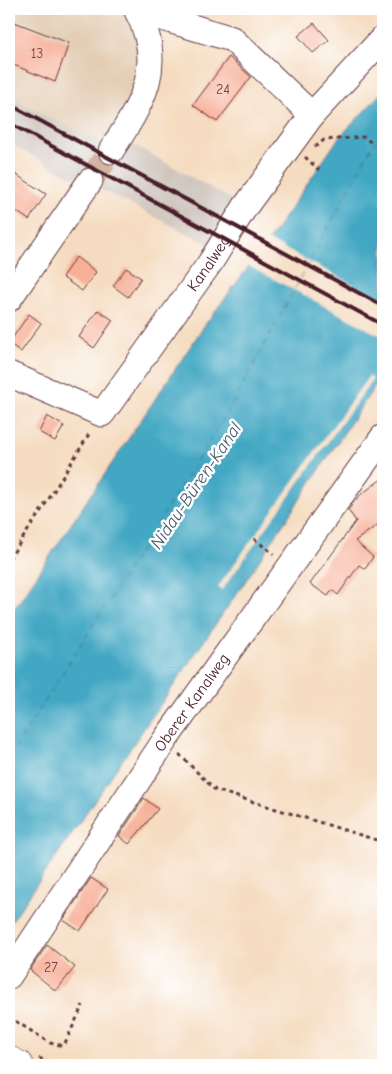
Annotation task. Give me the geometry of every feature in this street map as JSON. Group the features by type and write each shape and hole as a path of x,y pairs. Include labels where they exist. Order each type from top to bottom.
{"highway":[{"path":"9,1060 19,1065"}],"street":[{"path":"111,151 142,99 148,81 150,50 147,34 139,14 160,17 232,39 312,115"},
{"name":"Kanalweg","path":"102,414 210,263 245,207 312,115 383,38"},
{"path":"9,299 90,181"},
{"path":"9,374 102,414"},
{"name":"Oberer Kanalweg","path":"9,976 164,740 383,436"}],"path":[{"path":"325,140 364,138 373,144"},
{"path":"305,157 319,170"},
{"path":"9,559 102,414"},
{"path":"254,539 276,555"},
{"path":"164,740 215,790 383,842"},
{"path":"9,1026 10,1018 50,1042 60,1045 64,1043 83,1006"}],"shaded area":[{"path":"9,9 136,9 150,65 103,144 9,97"},
{"path":"9,97 103,144 111,151 132,144 245,207 210,245 100,189 75,179 9,143"}],"water":[{"name":"Nidau-Büren-Kanal","path":"383,91 383,374 251,573 9,925 9,617 204,326 271,237 338,139"}],"pier":[{"path":"266,239 383,300 383,337 247,265"},
{"path":"369,376 373,379 222,590 218,587"}],"building":[{"path":"9,20 69,43 55,82 9,63"},
{"path":"314,23 329,40 313,53 298,36"},
{"path":"229,57 251,77 217,122 193,105"},
{"path":"9,170 46,194 29,220 9,206"},
{"path":"76,257 96,272 82,291 62,277"},
{"path":"126,268 141,278 128,297 113,286"},
{"path":"98,310 113,320 94,348 79,337"},
{"path":"29,314 41,323 21,352 9,343"},
{"path":"47,416 64,426 55,441 39,432"},
{"path":"383,478 383,521 355,541 373,557 365,569 359,565 338,595 332,590 328,596 310,584 356,521 348,510 359,496"},
{"path":"144,798 158,809 129,844 119,836"},
{"path":"91,878 108,889 80,931 63,920"},
{"path":"47,945 75,967 56,991 30,970"}],"ferry route":[{"path":"9,758 228,412 373,144 383,136"}],"tunnel":[{"path":"90,181 111,151"}],"railway":[{"path":"9,104 383,306"},
{"path":"9,123 383,325"}]}
